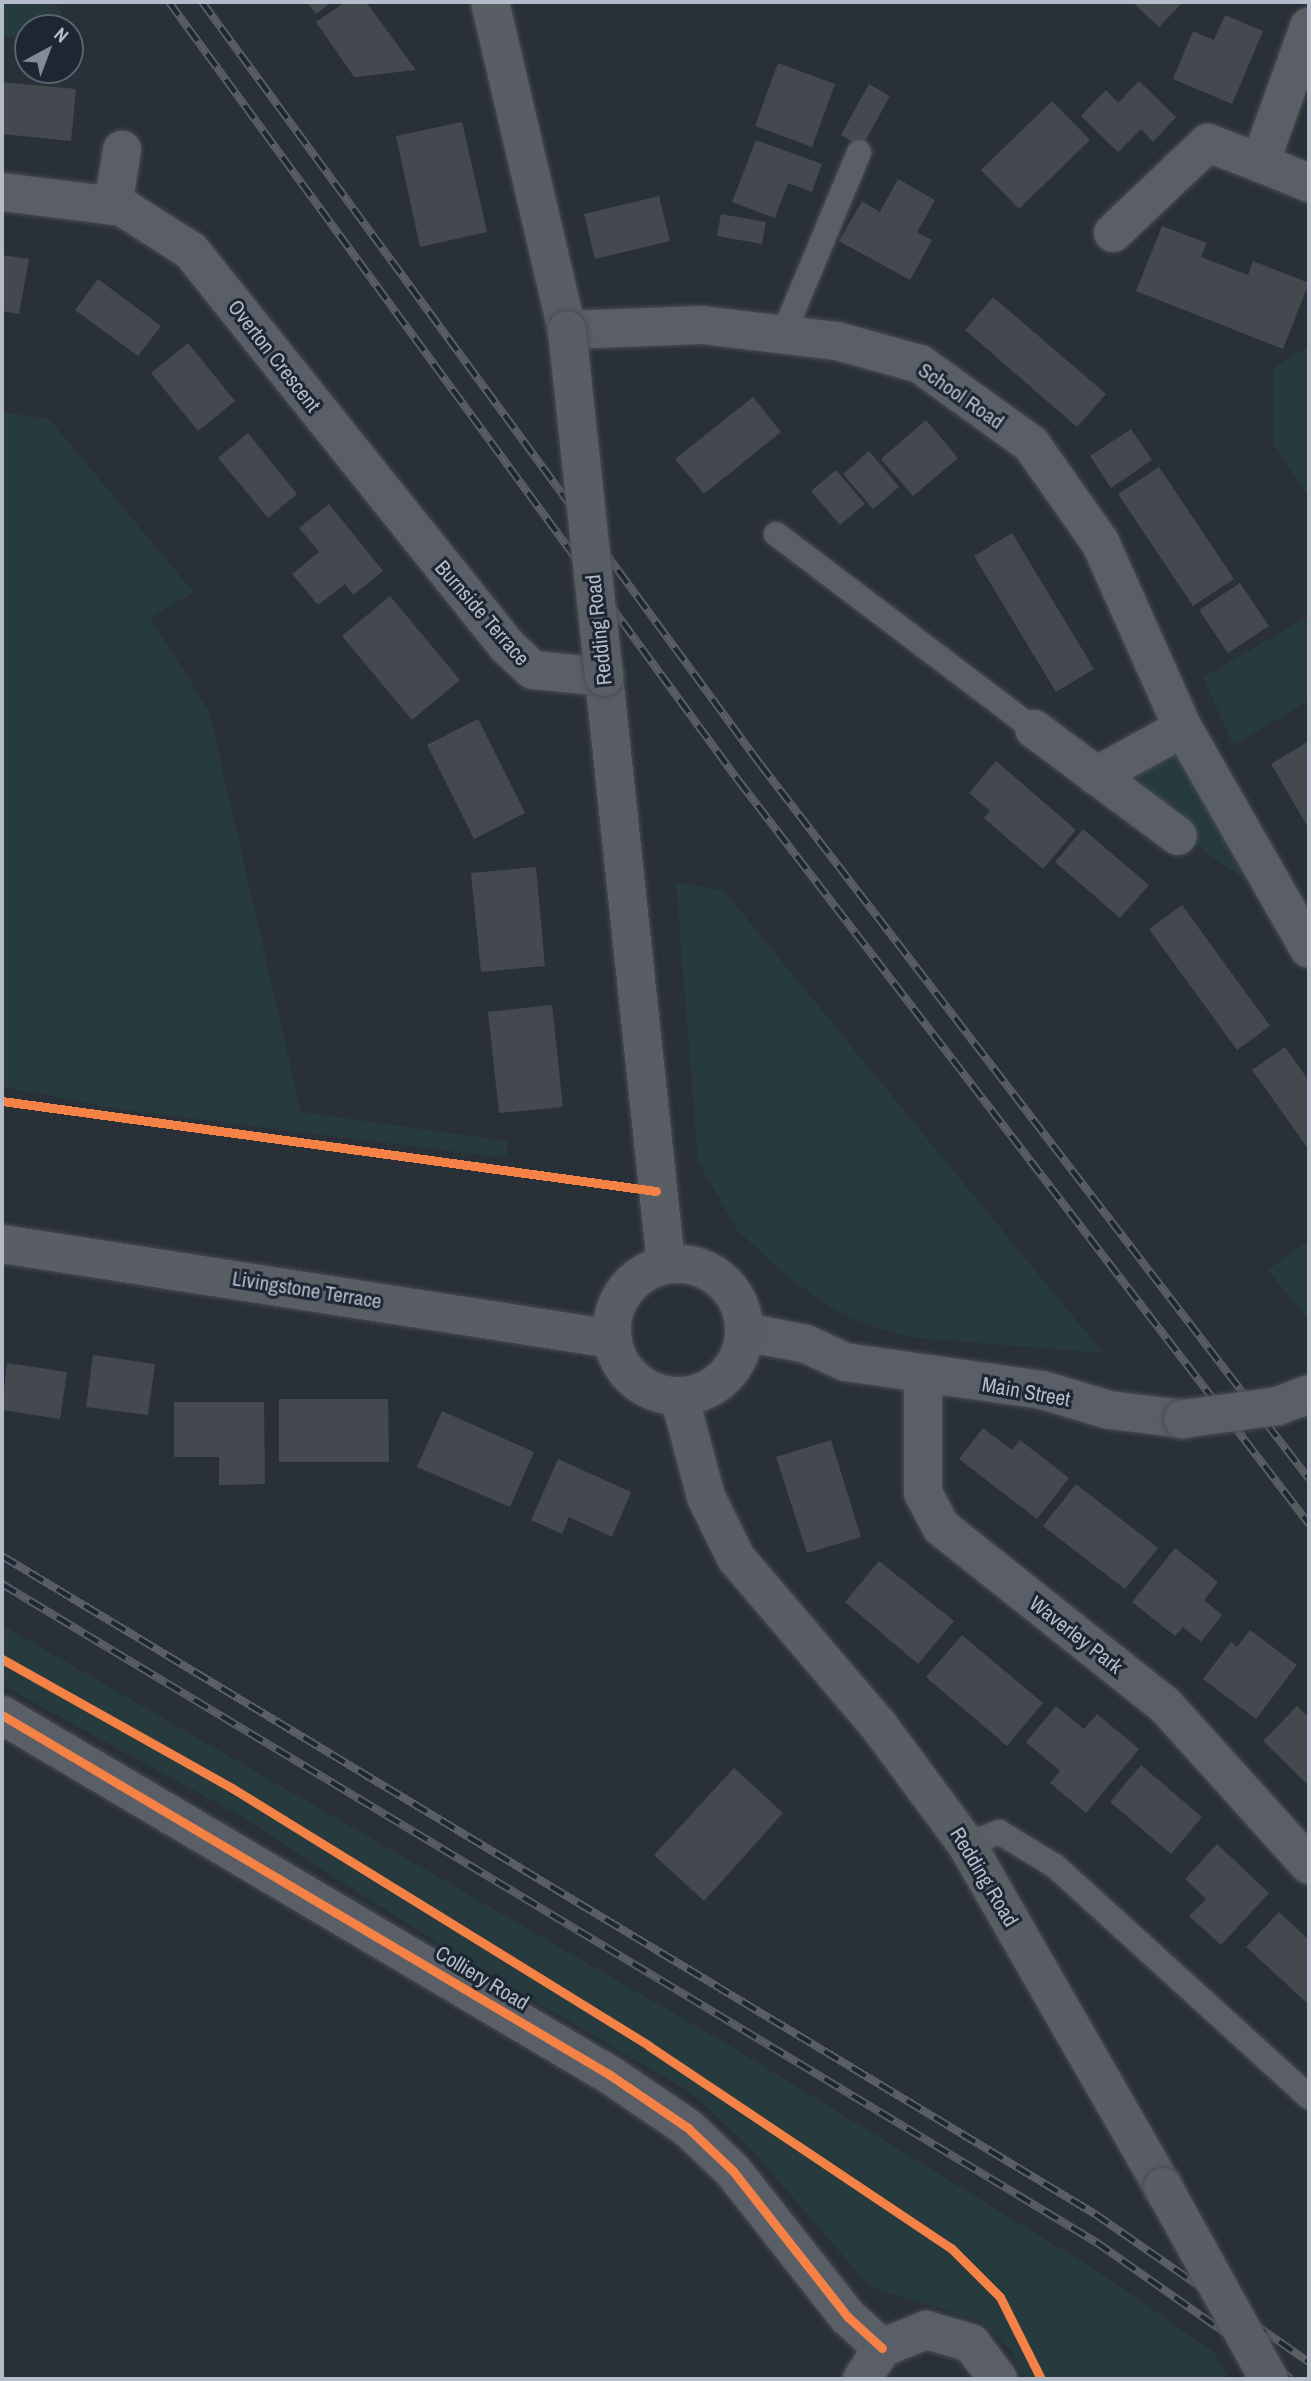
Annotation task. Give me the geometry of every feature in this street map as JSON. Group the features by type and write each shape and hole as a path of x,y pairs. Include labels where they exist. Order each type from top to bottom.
{"main road":[{"name":"Redding Road","path":"490,2 567,330 666,1264"},
{"name":"Livingstone Terrace","path":"2,1244 612,1339"},
{"path":"666,1264 716,1274 732,1290 745,1332 729,1373 712,1388 679,1396 648,1390 630,1377 612,1339 620,1296 634,1280 666,1264"},
{"name":"Redding Road","path":"679,1396 706,1497 736,1558 880,1726 967,1845 1163,2187 1269,2379"}],"street":[{"path":"1260,163 1309,27"},
{"path":"1113,233 1208,143 1309,184"},
{"path":"113,206 122,150"},
{"name":"Overton Crescent","path":"2,192 113,206 191,251 413,533"},
{"name":"School Road","path":"567,330 702,325 837,341 920,364 1031,444 1100,542 1183,728 1309,949"},
{"name":"Burnside Terrace","path":"413,533 533,670 604,677"},
{"path":"1096,776 1183,728"},
{"path":"1034,729 1178,836"},
{"name":"Main Street","path":"745,1332 806,1344 845,1362 1042,1390 1109,1410 1183,1419 1278,1406 1309,1394"},
{"name":"Waverley Park","path":"923,1375 923,1493 941,1527 1165,1705 1309,1865"},
{"name":"Colliery Road","path":"2,1715 610,2075 688,2128 733,2171 848,2317 872,2364"},
{"path":"872,2364 914,2333 950,2333 971,2343 998,2379"}],"lane":[{"path":"783,335 859,152"},
{"path":"776,534 1034,729"},
{"path":"967,1845 999,1832 1055,1866 1309,2096"}],"green space":[{"path":"2,2 55,2 62,14 14,14 14,38 2,37"},
{"path":"1309,346 1309,498 1273,443 1273,368"},
{"path":"2,412 49,419 194,593 150,617 209,711 301,1112 507,1141 507,1158 125,1110 2,1087"},
{"path":"1309,616 1309,701 1233,745 1203,677"},
{"path":"1173,750 1187,761 1244,880 1192,842 1197,835 1172,811 1165,816 1134,770"},
{"path":"676,882 724,891 1103,1353 915,1338 873,1327 835,1310 789,1278 737,1230 698,1161"},
{"path":"1309,1240 1309,1321 1268,1270"},
{"path":"2,1625 734,2048 1097,2271 1214,2352 1229,2379 1024,2379 1011,2351 980,2321 870,2287 752,2150 690,2092 451,1952 239,1815 2,1685"}],"building":[{"path":"307,2 332,2 316,14"},
{"path":"345,2 366,2 416,70 354,77 316,22"},
{"path":"1132,2 1183,2 1159,27"},
{"path":"1225,15 1263,31 1232,104 1173,79 1193,31 1214,40"},
{"path":"778,63 835,84 812,147 755,126"},
{"path":"1139,81 1176,117 1153,142 1141,129 1118,152 1081,116 1106,90 1118,103"},
{"path":"2,82 76,89 71,141 2,134"},
{"path":"869,84 890,96 862,147 841,135"},
{"path":"1052,101 1090,140 1019,209 981,170"},
{"path":"462,122 487,232 420,247 396,136"},
{"path":"756,140 822,164 812,192 788,183 775,218 732,202"},
{"path":"898,179 935,200 917,232 932,240 910,280 839,241 862,201 880,212"},
{"path":"659,196 670,241 595,259 584,214"},
{"path":"721,214 766,222 762,244 717,236"},
{"path":"1162,226 1207,243 1201,257 1248,275 1253,261 1309,283 1283,349 1136,291"},
{"path":"2,255 29,259 19,314 2,311"},
{"path":"98,279 161,326 138,356 75,310"},
{"path":"993,297 1106,394 1077,427 965,330"},
{"path":"188,343 235,401 198,431 151,373"},
{"path":"753,397 781,432 704,494 675,459"},
{"path":"926,420 958,458 913,496 881,459"},
{"path":"1131,429 1152,460 1111,488 1090,456"},
{"path":"248,433 297,494 268,518 218,458"},
{"path":"869,451 899,487 873,509 843,474"},
{"path":"1159,467 1234,579 1193,606 1118,494"},
{"path":"836,470 865,504 840,525 811,491"},
{"path":"329,504 383,571 353,595 345,584 318,605 292,574 319,552 299,528"},
{"path":"1012,533 1094,669 1056,692 974,556"},
{"path":"1240,583 1269,626 1228,653 1199,610"},
{"path":"390,596 460,680 412,720 342,636"},
{"path":"478,719 525,813 474,839 427,745"},
{"path":"1309,741 1309,829 1271,764"},
{"path":"996,761 1076,830 1043,869 984,818 990,811 969,793"},
{"path":"1083,829 1149,885 1120,918 1055,862"},
{"path":"536,867 545,966 481,972 471,873"},
{"path":"1182,905 1270,1026 1237,1050 1149,929"},
{"path":"552,1005 563,1107 499,1113 488,1012"},
{"path":"1285,1047 1309,1081 1309,1150 1252,1070"},
{"path":"93,1355 155,1364 148,1415 86,1407"},
{"path":"7,1363 67,1372 60,1419 2,1410"},
{"path":"279,1399 388,1399 389,1462 279,1462"},
{"path":"174,1402 264,1402 265,1484 219,1485 219,1457 174,1457"},
{"path":"442,1411 534,1452 510,1507 417,1467"},
{"path":"983,1428 1012,1450 1020,1440 1069,1478 1037,1519 959,1459"},
{"path":"831,1440 861,1537 807,1553 776,1457"},
{"path":"558,1459 631,1492 612,1537 569,1517 562,1534 531,1520"},
{"path":"1076,1484 1158,1548 1125,1589 1043,1526"},
{"path":"1175,1548 1218,1582 1204,1600 1222,1615 1201,1642 1183,1627 1175,1636 1132,1602"},
{"path":"879,1561 954,1621 918,1664 845,1602"},
{"path":"1250,1630 1297,1665 1256,1719 1203,1679 1231,1642 1237,1647"},
{"path":"962,1635 1043,1703 1007,1746 926,1677"},
{"path":"1056,1706 1084,1729 1097,1714 1139,1749 1086,1813 1050,1783 1060,1771 1026,1742"},
{"path":"1297,1706 1309,1717 1309,1786 1263,1741"},
{"path":"1141,1765 1202,1817 1171,1854 1110,1802"},
{"path":"734,1768 783,1813 704,1901 654,1855"},
{"path":"1217,1844 1269,1893 1221,1945 1189,1916 1206,1899 1185,1879"},
{"path":"1279,1912 1309,1940 1307,2003 1246,1947"}],"railway":[{"path":"169,2 738,780 1309,1524"},
{"path":"202,2 760,764 1309,1479"},
{"path":"2,1556 1095,2214 1309,2362"},
{"path":"2,1584 1096,2242 1291,2379"}],"cycle path":[{"path":"2,1101 656,1191"},
{"path":"2,1659 232,1788 649,2046 951,2248 1000,2297 1041,2379"},
{"path":"2,1715 610,2075 688,2128 733,2171 848,2317 882,2348"}]}
